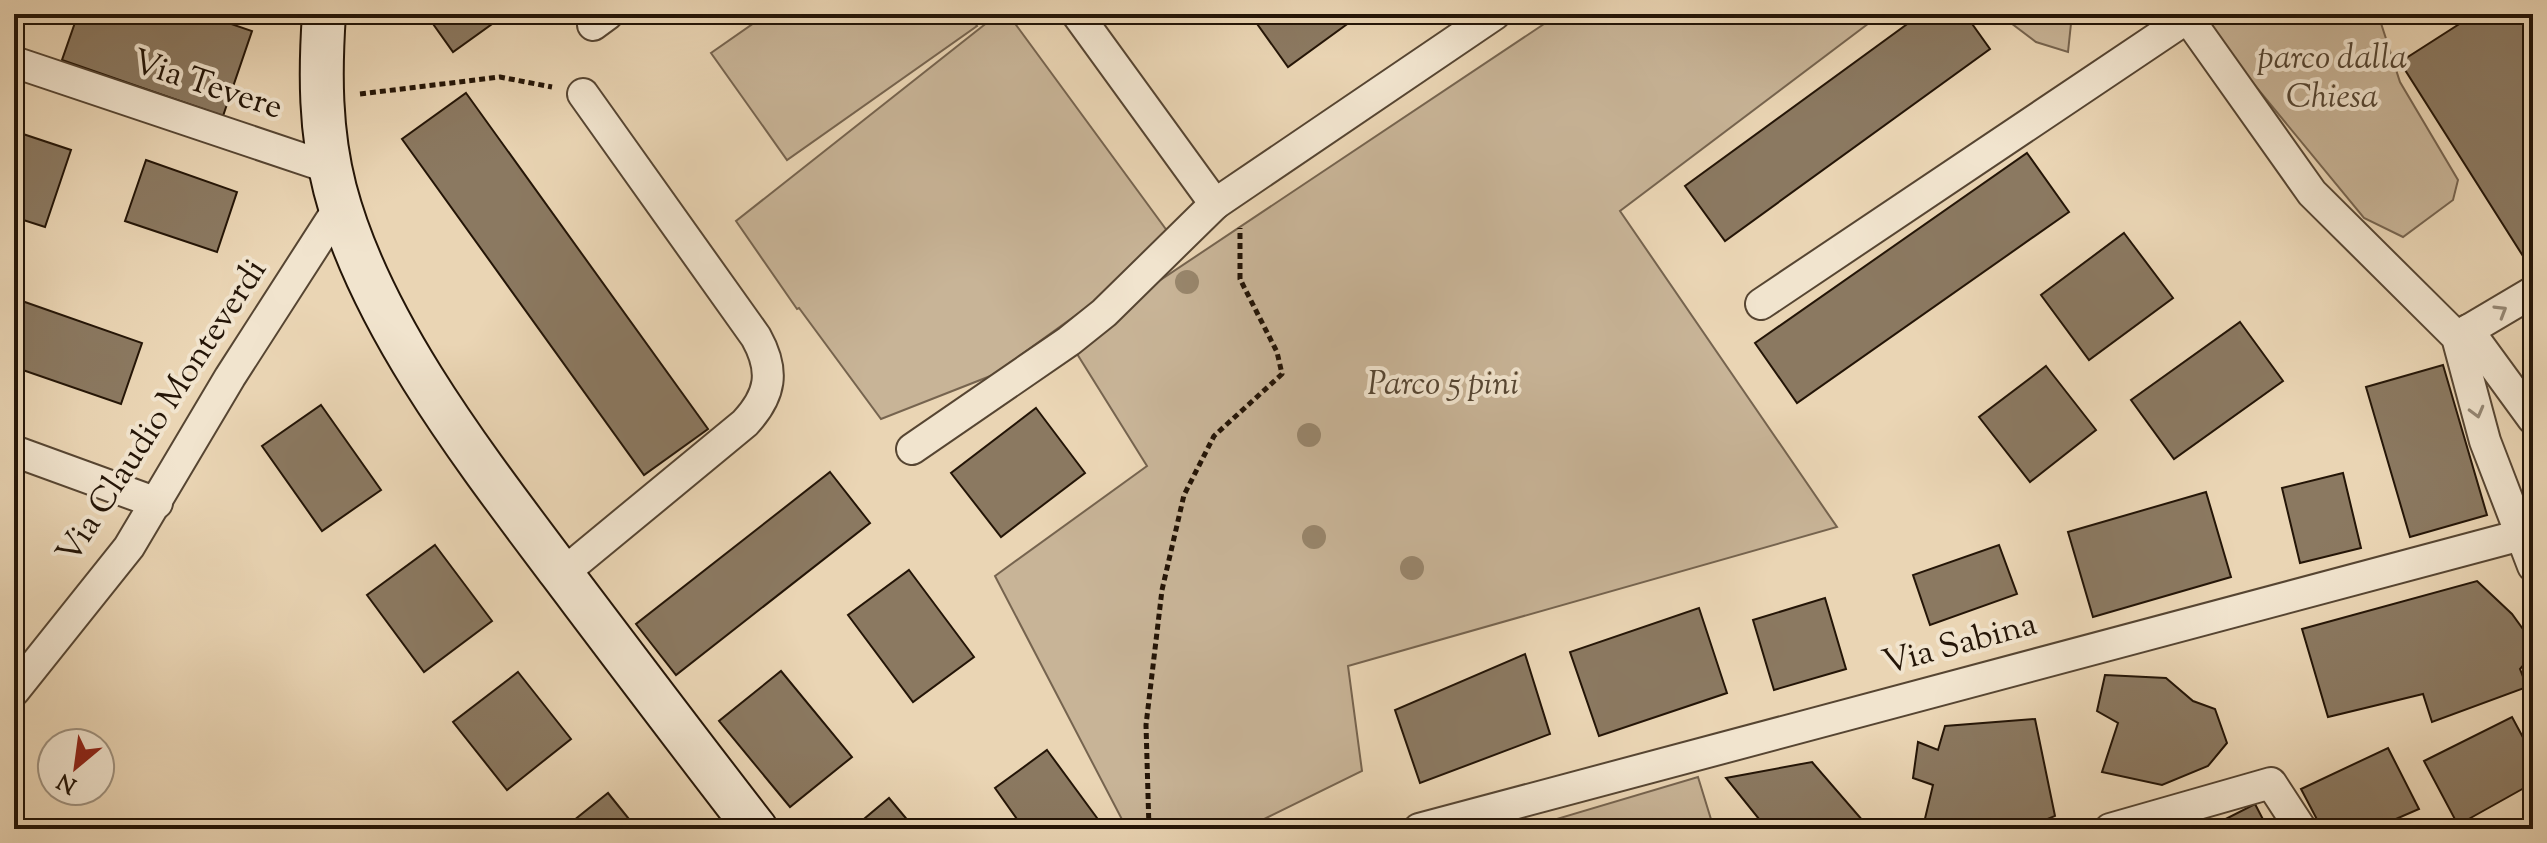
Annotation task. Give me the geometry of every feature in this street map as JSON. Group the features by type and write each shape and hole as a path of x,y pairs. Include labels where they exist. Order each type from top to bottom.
{"main road":[{"path":"324,14 322,95 325,135 335,187 363,269 402,344 479,461 648,691 756,829"}],"street":[{"path":"1077,14 1227,196"},
{"path":"912,449 1069,341 1104,313 1227,196 1495,14"},
{"path":"1761,304 2186,16 2312,193 2462,334 2533,419"},
{"name":"Via Tevere","path":"14,62 335,187"},
{"path":"562,574 745,423 759,406 768,384 766,358 756,337 583,94"},
{"name":"Via Claudio Monteverdi","path":"14,691 118,562 157,503 335,187"},
{"path":"2462,334 2533,292"},
{"path":"2462,334 2485,441 2523,520 2533,566"},
{"path":"14,451 157,503"},
{"name":"Via Sabina","path":"1419,829 2523,520"},
{"path":"2110,829 2271,783 2301,829"}],"path":[{"path":"354,95 500,77 583,94"},
{"path":"1149,829 1146,725 1162,590 1184,495 1214,436 1282,374 1277,352 1240,279 1227,196"}],"green space":[{"path":"767,14 968,14 977,26 787,160 711,53"},
{"path":"998,14 1008,14 1176,243 993,375 881,419 797,309 736,221"},
{"name":"Parco 5 pini","path":"1559,14 1881,14 1620,211 1837,527 1348,666 1362,771 1244,829 1127,829 995,576 1147,466 1069,341"},
{"path":"1999,14 2072,14 2068,52 2036,42"},
{"name":"parco dalla Chiesa","path":"2185,14 2378,14 2400,82 2458,180 2453,200 2403,237 2364,218 2229,54"},
{"path":"1698,777 1714,829 1523,829"}],"building":[{"path":"78,14 202,14 252,31 223,116 62,60"},
{"path":"426,14 506,14 453,52"},
{"path":"1250,14 1361,14 1288,67"},
{"path":"1921,14 1965,14 1990,49 1725,241 1685,186"},
{"path":"2475,14 2533,14 2533,261 2528,264 2400,62"},
{"path":"466,93 708,429 644,475 402,139"},
{"path":"14,131 71,150 45,227 14,217"},
{"path":"2027,153 2069,212 1797,403 1755,343"},
{"path":"146,160 237,192 217,252 125,221"},
{"path":"2124,233 2173,298 2089,360 2041,295"},
{"path":"22,301 142,343 121,404 14,367 14,324"},
{"path":"2240,322 2283,381 2174,459 2131,400"},
{"path":"2443,365 2487,515 2410,537 2366,387"},
{"path":"2046,366 2096,430 2030,482 1979,417"},
{"path":"321,405 381,490 322,531 262,446"},
{"path":"1036,408 1085,473 1001,537 951,473"},
{"path":"830,472 870,523 676,675 636,624"},
{"path":"2343,473 2361,548 2300,563 2282,488"},
{"path":"2206,492 2231,577 2093,617 2068,532"},
{"path":"435,545 492,621 424,672 367,595"},
{"path":"1999,545 2017,594 1930,625 1913,575"},
{"path":"909,570 974,657 913,702 848,615"},
{"path":"2477,581 2512,614 2533,643 2533,654 2520,669 2527,687 2432,722 2423,694 2328,717 2302,629"},
{"path":"1825,598 1846,669 1774,690 1753,620"},
{"path":"1699,608 1727,693 1599,736 1570,652"},
{"path":"1525,654 1550,734 1420,783 1395,710"},
{"path":"781,671 852,757 790,807 719,721"},
{"path":"518,672 571,739 507,790 453,722"},
{"path":"2105,675 2166,678 2193,701 2215,709 2227,743 2208,766 2162,785 2102,772 2118,723 2097,711"},
{"path":"2512,717 2533,756 2533,783 2458,825 2424,761"},
{"path":"2035,719 2055,816 2023,829 1923,827 1933,785 1913,778 1918,742 1938,750 1945,726"},
{"path":"2388,748 2419,809 2373,829 2322,829 2301,789"},
{"path":"1047,750 1097,818 1081,829 1024,829 995,788"},
{"path":"1812,762 1870,829 1767,829 1726,778"},
{"path":"608,793 637,829 563,829"},
{"path":"889,798 915,829 852,829"},
{"path":"2255,804 2268,829 2206,829"}]}
